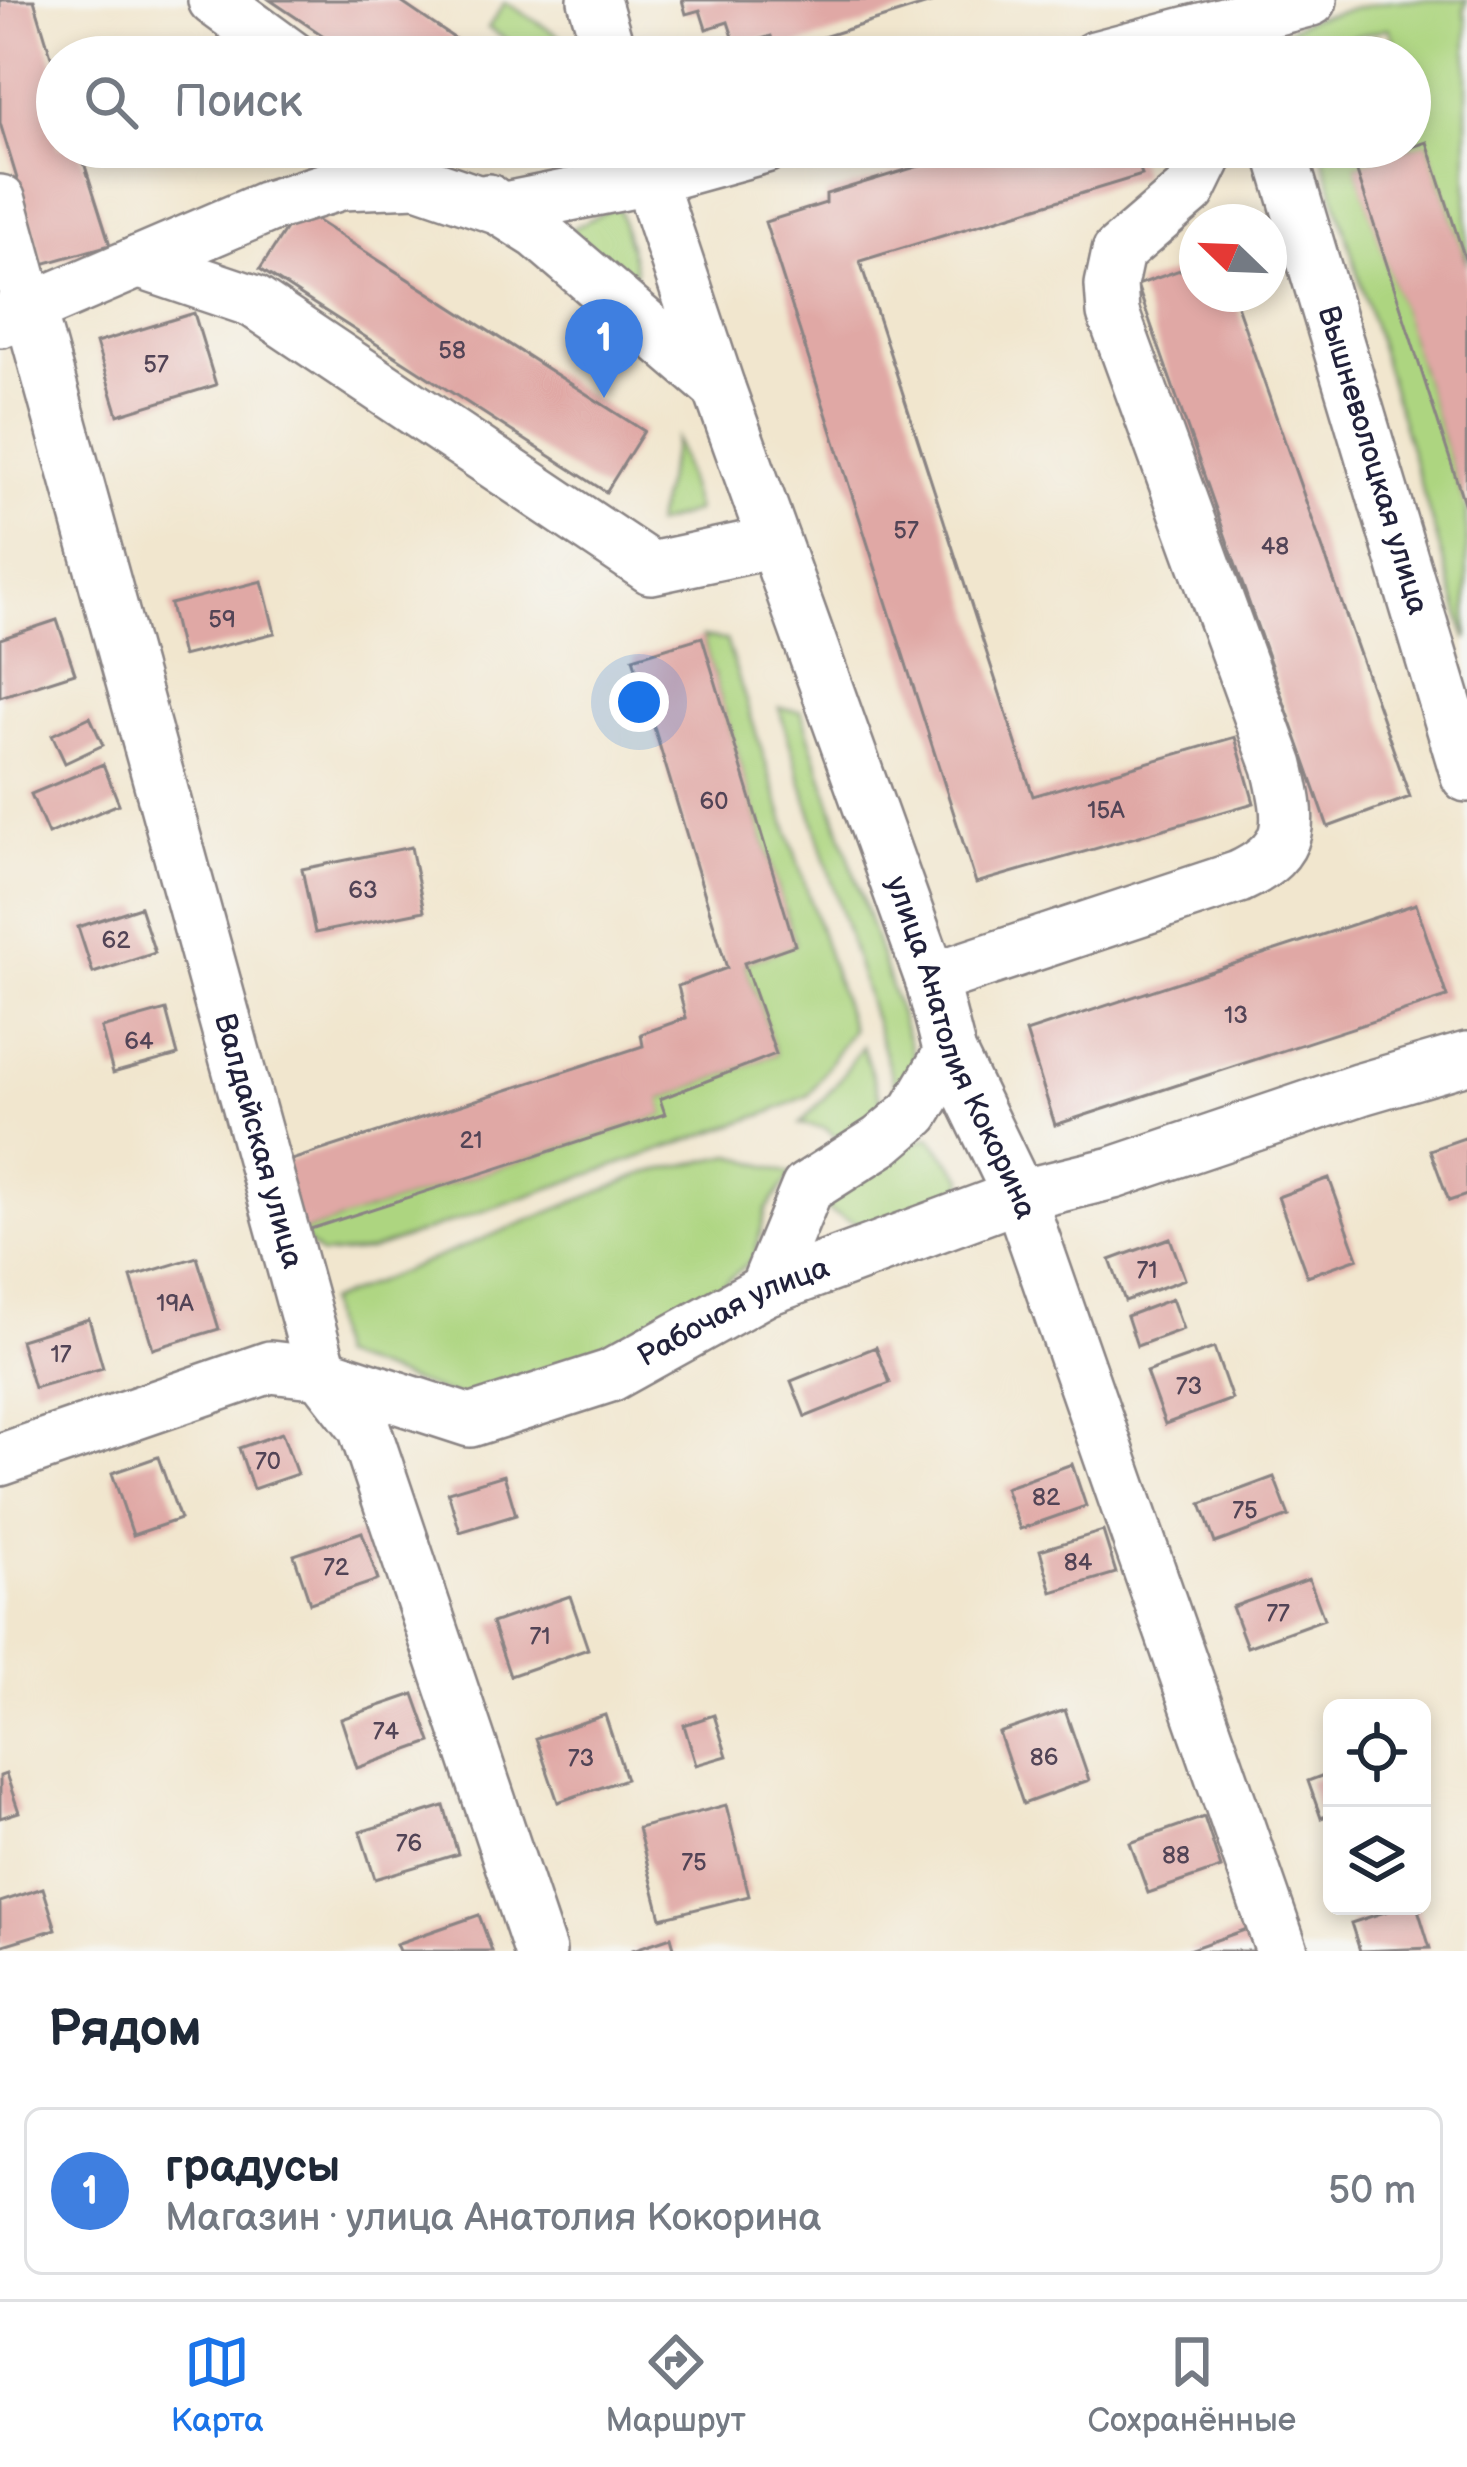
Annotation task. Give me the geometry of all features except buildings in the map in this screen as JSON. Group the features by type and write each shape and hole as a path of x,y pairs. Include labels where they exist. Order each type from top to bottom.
{"street":[{"path":"214,0 263,36"},
{"path":"594,0 605,36"},
{"path":"1241,33 1311,0"},
{"path":"445,168 538,233 719,388"},
{"path":"16,315 267,207 341,184 418,182 500,208 628,168"},
{"name":"улица Анатолия Кокорина","path":"646,168 719,388 931,979 950,1053 1019,1196 1282,1951"},
{"path":"931,979 1238,877 1270,863 1284,843 1288,806 1278,766 1113,313 1111,285 1118,252 1190,190 1201,168"},
{"name":"Вышневолоцкая улица","path":"1286,168 1465,759"},
{"name":"Валдайская улица","path":"0,201 16,315 322,1373 364,1427 540,1951"},
{"path":"138,262 253,302 651,568 774,542"},
{"path":"765,1290 807,1188 881,1141 915,1112 950,1053"},
{"name":"Рабочая улица","path":"0,1460 270,1366 322,1373 470,1421 610,1376 765,1290 1019,1196 1113,1173 1467,1058"}],"green space":[{"path":"1392,0 1467,0 1467,265 1431,155 1431,36 1391,36 1388,28 1358,36 1279,36 1310,19"},
{"path":"505,2 559,36 501,36 488,28"},
{"path":"1326,168 1357,168 1467,512 1467,640"},
{"path":"618,205 636,271 622,288 568,231"},
{"path":"676,439 696,511 654,525"},
{"path":"702,637 726,640 852,1029 809,1095 768,1113 368,1251 321,1255 298,1233 664,1114 660,1099 776,1054 744,963 795,944"},
{"path":"779,708 801,711 922,1082 901,1107"},
{"path":"862,1046 886,1116 873,1131 835,1137 825,1128 800,1124 835,1086"},
{"path":"930,1137 964,1179 961,1194 866,1228 816,1205 904,1145"},
{"path":"732,1155 792,1174 766,1210 754,1258 694,1309 613,1350 463,1399 337,1356 327,1302 646,1173"}],"place":[{"name":"градусы","path":"604,398"}]}
